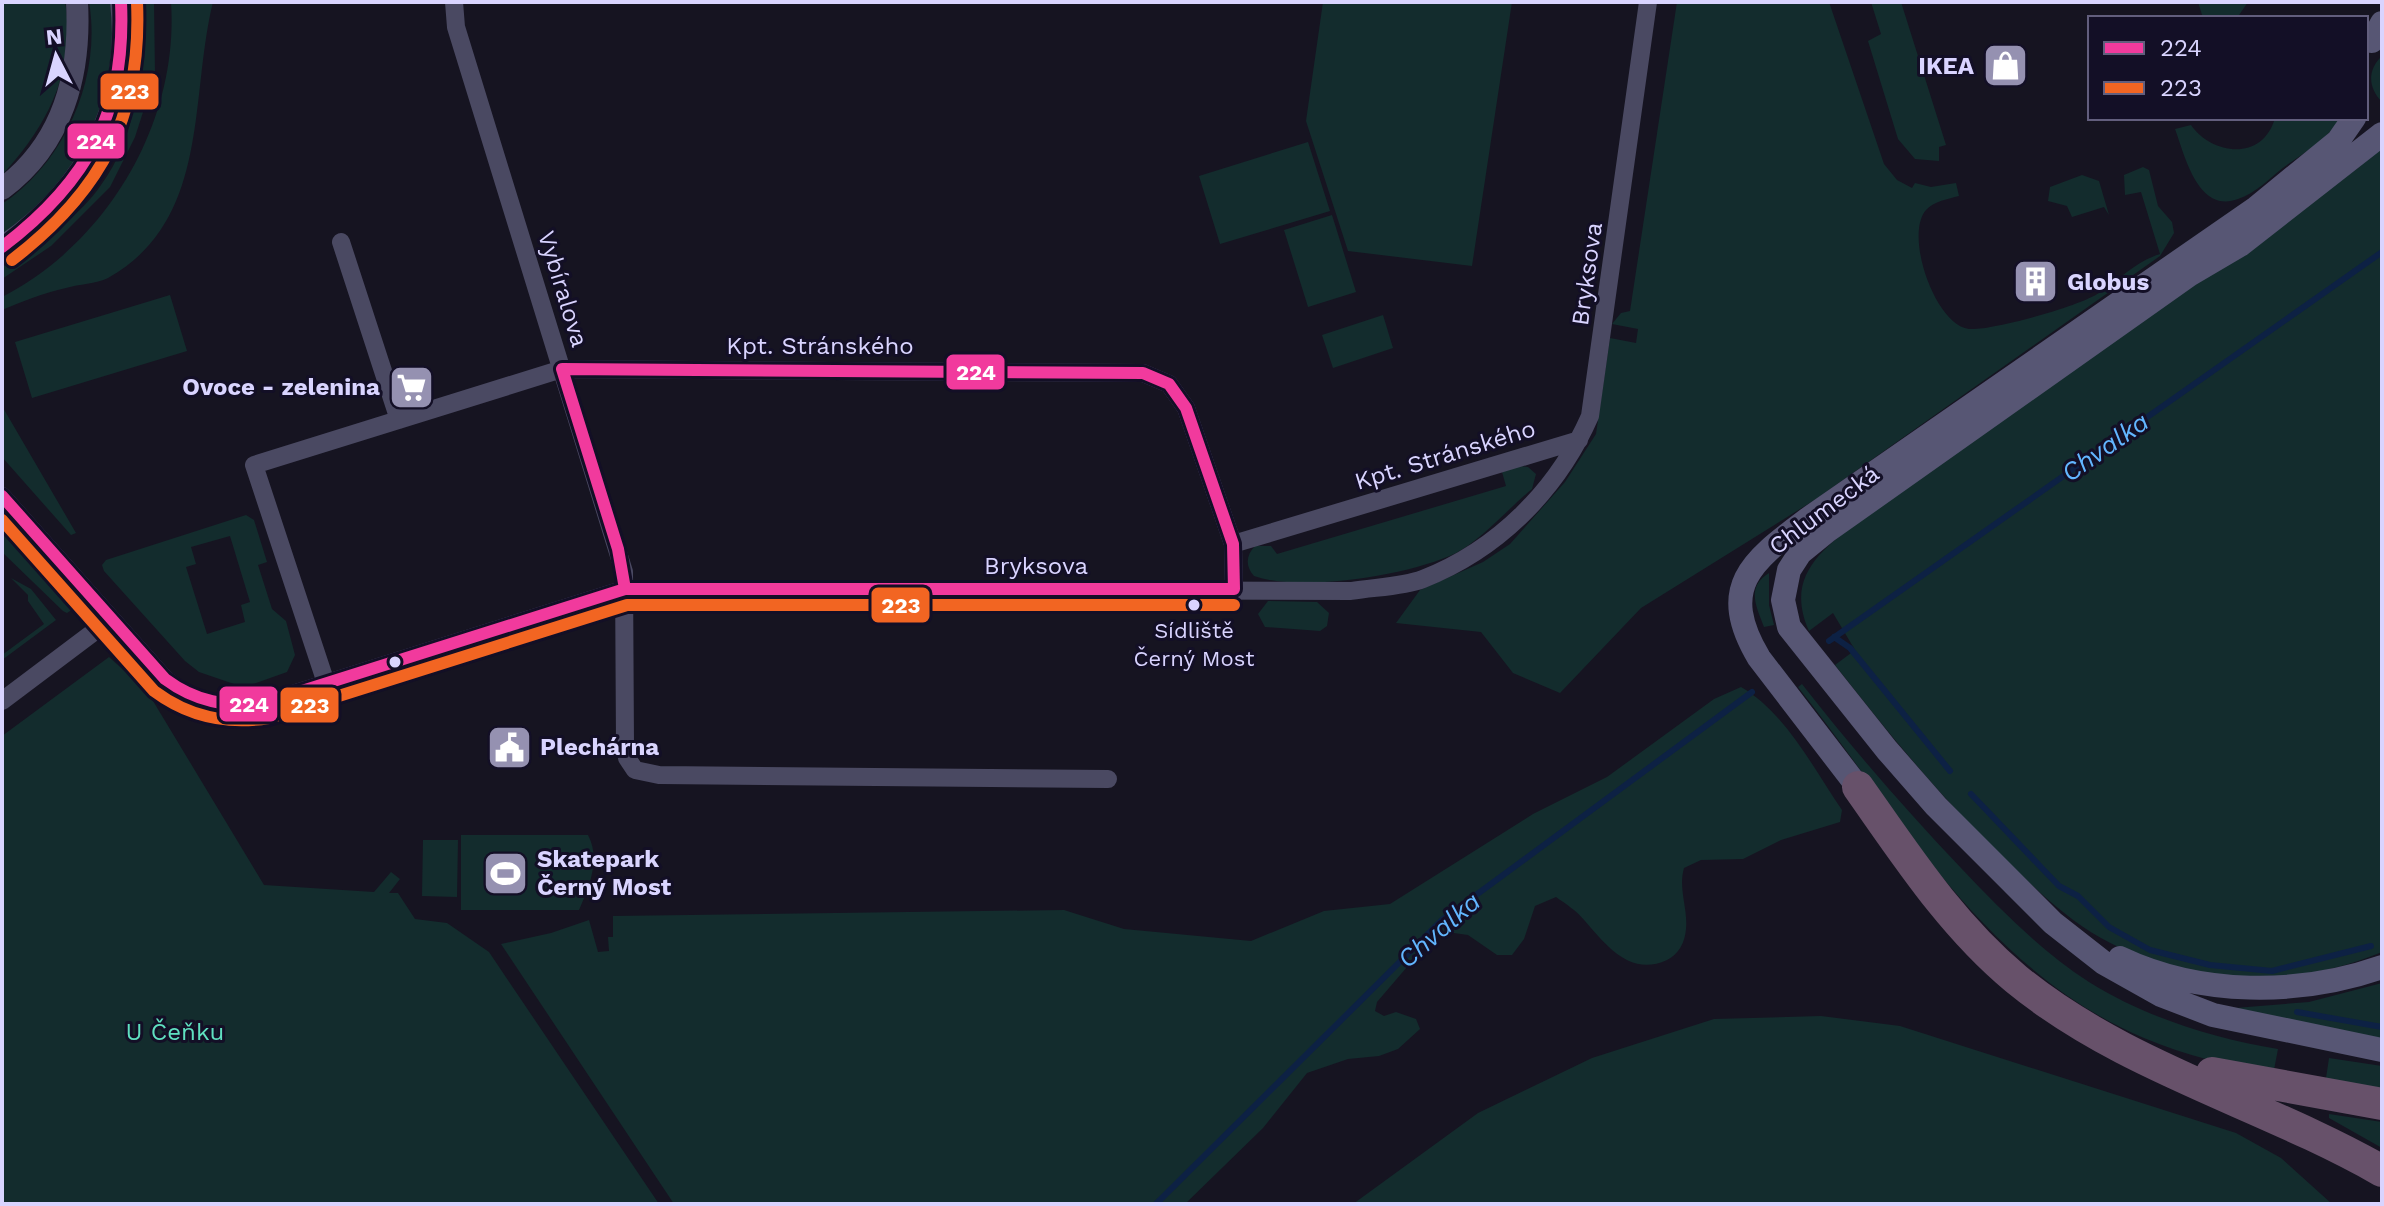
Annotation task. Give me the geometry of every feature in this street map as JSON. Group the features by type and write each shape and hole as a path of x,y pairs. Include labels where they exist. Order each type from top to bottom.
{"highway":[{"name":"Chlumecká","path":"1858,787 1946,910 1982,948 2056,1008 2105,1038"},
{"path":"2105,1038 2210,1072 2382,1104"},
{"path":"2105,1038 2288,1121 2382,1171"}],"main road":[{"name":"Chlumecká","path":"1858,787 1759,658 1746,634 1739,593 1750,569 1812,516 2256,208 2331,148 2352,120"},
{"name":"Chlumecká","path":"2022,892 1887,750 1798,639 1783,611 1789,570 1800,553 1827,531 2177,284 2240,245 2382,134"},
{"path":"2022,892 2108,953 2184,980 2222,986 2264,987 2340,979 2382,967"},
{"path":"2022,892 2082,948 2161,995 2213,1015 2382,1050"}],"street":[{"path":"2,189 42,150 70,93 78,48 77,2"},
{"path":"2,247 36,222 66,192 87,164 102,136 122,65 121,2"},
{"name":"Vybíralova","path":"454,2 456,27 618,549 625,589 627,758 643,774 1108,779"},
{"name":"Bryksova","path":"2,496 165,679 184,695 210,704 237,706 264,703 625,589 1351,591 1422,580 1483,547 1540,498 1579,440 1590,416 1648,2"},
{"path":"341,242 399,420"},
{"name":"Kpt. Stránského","path":"326,683 254,465 562,369 1143,373 1169,384 1186,408 1233,544 1234,589"},
{"name":"Kpt. Stránského","path":"1233,544 1579,440"},
{"path":"2,701 111,619"}],"green space":[{"path":"2,2 65,2 68,27 67,51 55,96 33,137 2,175"},
{"path":"89,2 113,2 115,75 81,163 38,209 2,237 2,204 44,165 61,141 84,88 92,30"},
{"path":"141,2 154,2 155,75 135,137 110,187 51,246 2,279 2,267 68,221 91,198 114,164 124,143 136,97 141,49"},
{"path":"171,2 213,2 190,155 180,191 164,224 141,253 108,278 50,292 2,310 2,297 40,273 75,244 105,211 130,174 149,133 163,91 170,47"},
{"path":"1323,2 1512,2 1472,266 1348,251 1306,121"},
{"path":"1677,2 1829,2 1884,164 1897,180 1912,188 1915,183 1931,187 1956,183 1959,196 1937,202 1926,210 1920,222 1919,239 1926,277 1945,312 1956,324 1980,329 2036,317 2074,304 2099,293 2135,266 2160,254 2141,192 2125,195 2124,175 2143,167 2149,170 2158,206 2172,222 2174,233 2160,256 1816,499 1641,608 1560,693 1513,673 1481,632 1396,623 1420,590 1483,562 1510,544 1565,482 1596,434 1610,338 1636,343 1638,329 1612,324 1621,313 1630,311"},
{"path":"1871,2 1901,2 1946,145 1939,147 1939,161 1915,159 1898,139 1868,41 1881,34"},
{"path":"2198,2 2248,2 2238,16 2202,16"},
{"path":"2382,56 2382,102 2374,91 2371,79 2374,67"},
{"path":"2274,120 2339,120 2315,145 2257,189 2244,197 2224,201 2203,191 2195,180 2175,129 2191,125 2211,142 2236,149 2248,148 2268,132"},
{"path":"1308,142 1330,211 1220,244 1199,176"},
{"path":"2382,146 2382,952 2312,973 2276,977 2204,974 2168,966 2134,954 2077,922 2032,885 1964,818 1835,665 1855,650 1833,613 1809,631 1801,595 1804,580 1820,555 1860,520 2358,168"},
{"path":"2082,175 2099,181 2109,215 2104,207 2072,217 2067,206 2048,201 2050,187"},
{"path":"1332,215 1356,292 1308,307 1284,230"},
{"path":"170,295 187,351 32,398 15,342"},
{"path":"1383,315 1393,348 1333,368 1322,335"},
{"path":"2,406 76,533 71,535 2,457"},
{"path":"1520,466 1528,467 1536,474 1532,489 1475,540 1456,553 1436,561 1385,574 1327,582 1274,581 1254,576 1249,568 1248,557 1255,546 1271,546 1277,554 1506,486 1502,472"},
{"path":"246,515 254,520 267,562 258,565 272,609 286,621 295,655 287,672 253,684 237,685 199,672 185,661 104,571 102,565 106,560","holes":["230,536 250,602 241,605 245,622 207,634 186,567 196,564 191,547"]},
{"path":"2,519 79,605 67,613 63,611 2,552"},
{"path":"1769,573 1769,605 1774,625 1764,627 1755,591 1757,584"},
{"path":"11,578 31,589 56,620 2,660 2,655 44,624 28,601 28,595"},
{"path":"1268,601 1317,602 1329,613 1327,626 1320,631 1265,627 1258,614"},
{"name":"U Čeňku","path":"109,657 147,691 264,885 374,892 391,872 400,879 389,893 398,893 415,919 447,923 489,952 659,1204 2,1204 2,736"},
{"path":"1802,684 1940,846 2006,914 2054,957 2089,982 2156,1016 2228,1039 2278,1049 2273,1075 2192,1055 2144,1038 2087,1009 2037,973 1991,931 1950,886 1798,687"},
{"path":"1741,687 1772,711 1798,742 1842,810 1840,822 1781,840 1743,859 1701,860 1684,868 1684,938 1675,954 1654,964 1642,964 1620,956 1578,914 1556,897 1535,906 1524,939 1512,955 1497,955 1468,935 1447,932 1425,946 1377,1002 1375,1011 1384,1016 1396,1012 1416,1019 1420,1029 1398,1049 1379,1056 1348,1059 1307,1073 1263,1128 1185,1204 674,1204 501,944 551,933 589,920 598,952 609,951 608,937 613,937 613,916 1064,910 1124,929 1251,941 1324,911 1390,904 1533,814 1607,777 1714,699"},
{"name":"Skatepark Černý Most","path":"461,835 588,835 594,863 579,910 461,910"},
{"path":"423,840 458,840 457,897 422,896"},
{"path":"2382,983 2382,1040 2235,1008 2309,1002"},
{"path":"1821,1016 1900,1026 2236,1133 2281,1158 2332,1204 1353,1204 1478,1113 1592,1058 1714,1019"},
{"path":"2329,1058 2382,1066 2382,1095 2325,1085"},
{"path":"2329,1114 2382,1122 2382,1148 2329,1118"}],"waterway":[{"name":"Chvalka","path":"1829,641 2382,252"},
{"path":"1834,637 1850,648 1950,771"},
{"name":"Chvalka","path":"1156,1204 1442,920 1752,692"},
{"path":"1971,794 2059,886 2078,896 2109,927 2150,950 2210,965 2272,971 2371,946"},
{"path":"2297,1012 2382,1027"}],"transit line":[{"name":"224","path":"2,247 58,196 96,141 117,77 121,2"},
{"name":"223","path":"12,260 70,207 110,148 132,81 137,43 137,2"},
{"name":"224","path":"562,369 1143,373 1169,384 1186,408 1233,544 1234,589"},
{"name":"224","path":"562,369 618,549 625,589"},
{"name":"224","path":"2,496 165,679 200,698 237,704 264,703 625,589 1234,589"},
{"name":"223","path":"2,520 154,691 194,713 223,719 269,718 627,605 1234,605"}],"place":[{"name":"IKEA","path":"2005,66"},
{"name":"Globus","path":"2036,282"},
{"name":"Ovoce - zelenina","path":"411,387"},
{"name":"Sídliště Černý Most","path":"1194,605"},
{"name":"Plechárna","path":"509,747"},
{"name":"Skatepark Černý Most","path":"506,873"}]}
